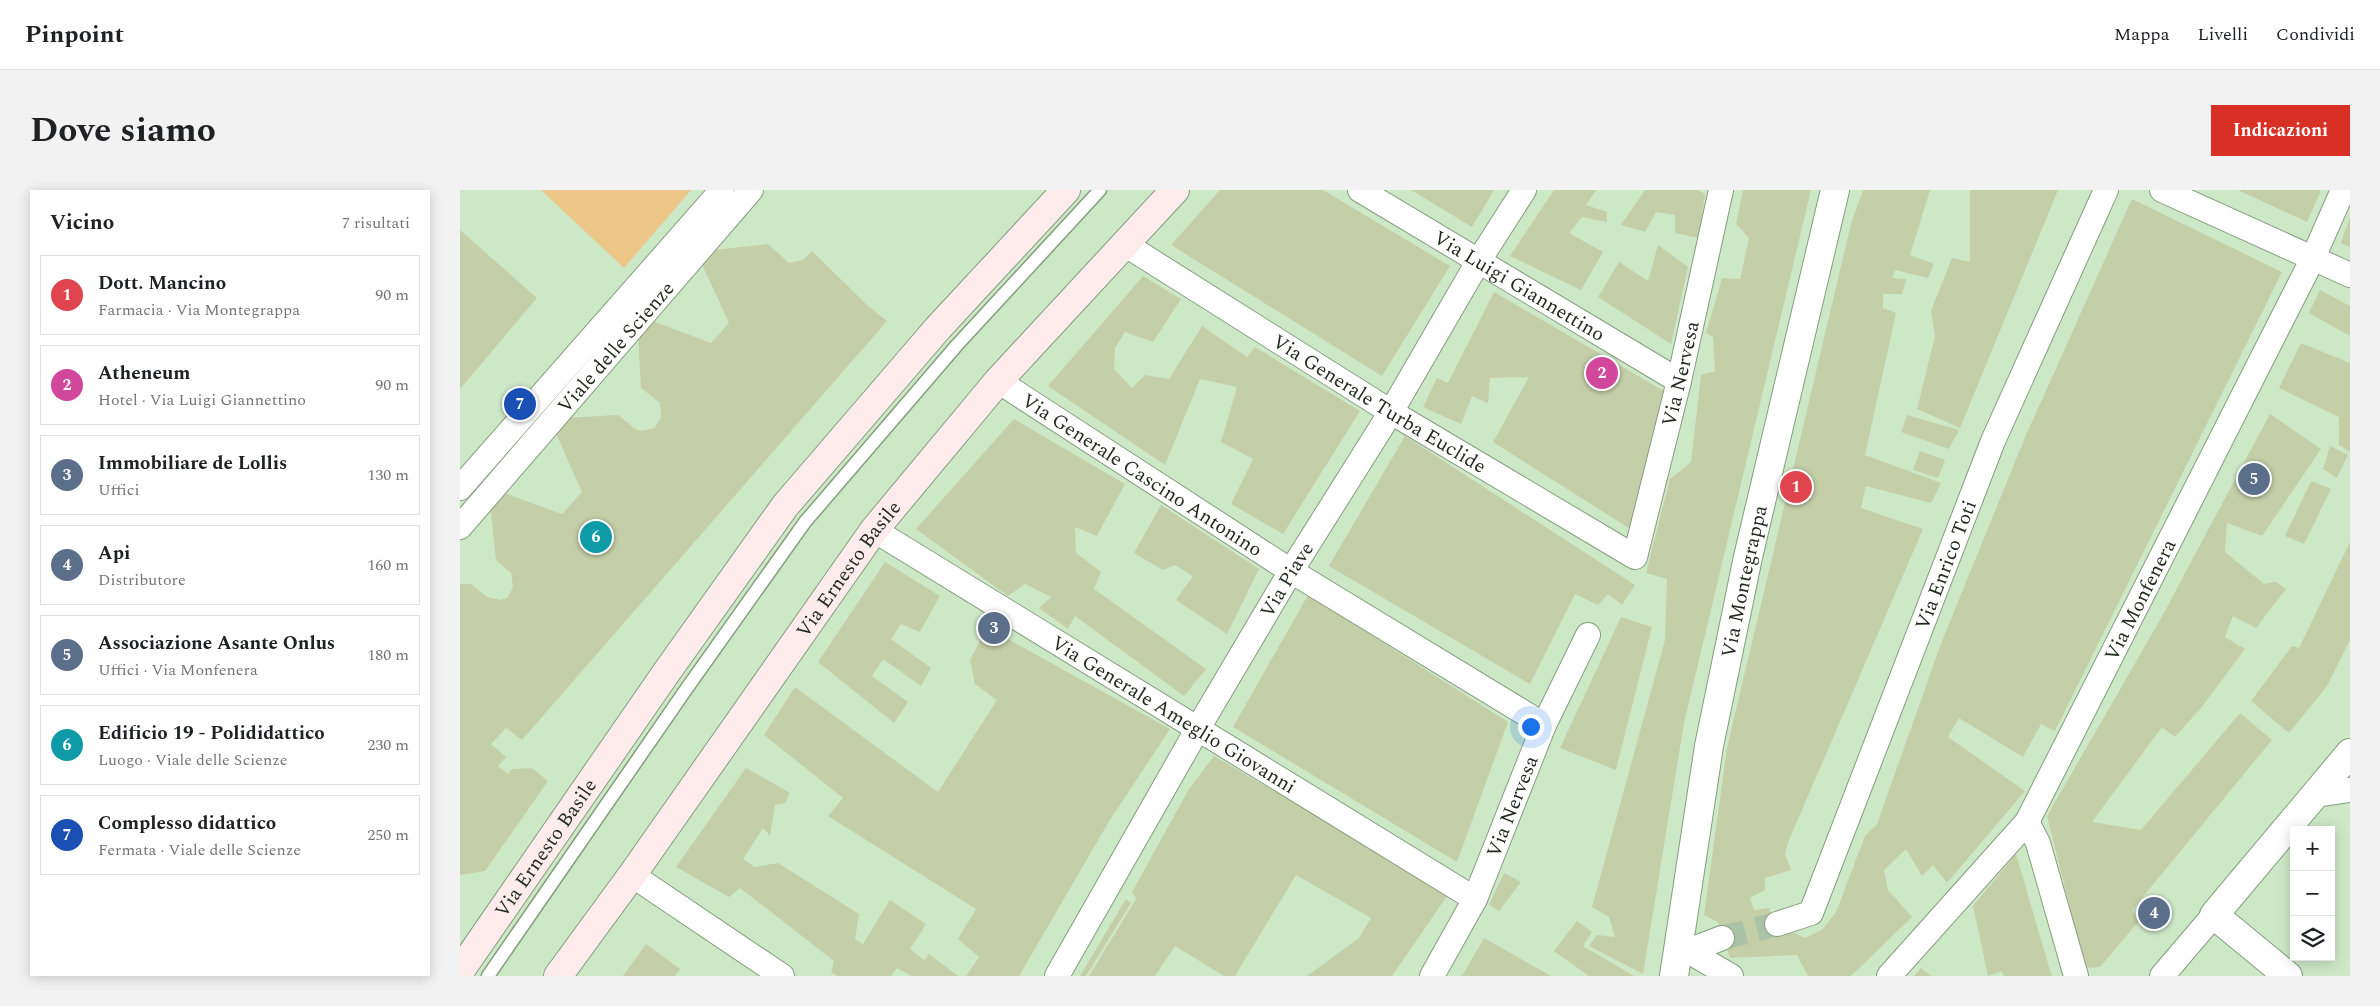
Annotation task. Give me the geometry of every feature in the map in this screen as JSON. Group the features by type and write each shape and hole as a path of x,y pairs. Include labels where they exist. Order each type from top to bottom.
{"main road":[{"name":"Via Ernesto Basile","path":"460,972 666,674 785,506 938,328 1066,190"},
{"name":"Via Ernesto Basile","path":"558,976 632,875 874,530 998,382 1175,190"}],"street":[{"name":"Viale delle Scienze","path":"460,488 722,190"},
{"name":"Viale delle Scienze","path":"460,527 750,190"},
{"name":"Via Luigi Giannettino","path":"1360,190 1679,381"},
{"name":"Via Piave","path":"1057,976 1197,730 1291,570 1392,412 1478,262 1524,190"},
{"name":"Via Nervesa","path":"1635,556 1679,381 1722,190"},
{"name":"Via Montegrappa","path":"1680,959 1709,746 1748,558 1836,190"},
{"name":"Via Enrico Toti","path":"1777,924 1811,913 1993,441 2106,190"},
{"path":"2162,190 2350,274"},
{"name":"Via Monfenera","path":"1889,976 2027,822 2313,258 2344,190"},
{"name":"Via Generale Turba Euclide","path":"1126,245 1392,412 1635,556"},
{"path":"615,311 650,306"},
{"name":"Via Generale Cascino Antonino","path":"998,382 1291,570 1544,725"},
{"name":"Via Generale Ameglio Giovanni","path":"874,530 1475,899"},
{"name":"Via Nervesa","path":"1432,976 1475,899 1544,725 1588,635"},
{"path":"2162,976 2350,753"},
{"path":"2314,796 2350,790"},
{"path":"2027,822 2038,843 2076,976"},
{"path":"632,875 782,976"},
{"path":"2214,915 2288,976"},
{"path":"1680,959 1722,938"},
{"path":"1680,959 1731,976"}],"lane":[{"path":"488,976 687,688 805,522 957,345 1100,190"}],"shaded area":[{"path":"541,190 691,190 624,268"}],"building":[{"path":"1220,190 1323,190 1450,266 1382,376 1171,245"},
{"path":"1411,190 1494,190 1472,227"},
{"path":"1554,190 1596,190 1586,205 1607,212 1607,222 1582,217 1569,233 1603,252 1581,290 1510,256"},
{"path":"1645,190 1698,190 1705,194 1699,238 1675,233 1675,215 1656,212 1645,232 1621,225"},
{"path":"1743,190 1811,190 1684,723 1643,974 1589,946 1597,935 1615,937 1609,917 1592,907 1665,640 1667,579 1646,573 1670,479 1691,462 1701,375 1715,371 1713,337 1706,333 1722,278 1740,279 1749,238 1736,224"},
{"path":"1863,190 1930,190 1910,255 1934,264 1928,278 1895,270 1892,278 1906,279 1902,294 1883,294 1883,308 1896,313 1865,455 1941,483 1931,503 1866,486 1861,508 1923,529 1789,840 1785,854 1791,870 1765,878 1765,890 1750,898 1754,910 1769,908 1777,924 1805,938 1822,930 1836,912 1865,836 1877,824 1942,641 2026,435 2132,199 2282,272 2055,731 2041,724 2023,757 1959,718 1948,737 2025,791 1947,883 1933,865 1922,876 1906,849 1884,870 1888,890 1912,917 1851,976 1808,976 1797,955 1730,958 1718,922 1704,915 1727,748 1851,224"},
{"path":"1970,190 2058,190 1960,428 1917,409 1935,336 1931,311 1952,258 1970,262"},
{"path":"2238,190 2321,190 2307,222"},
{"path":"2350,217 2350,247 2341,243"},
{"path":"460,230 537,298 460,389"},
{"path":"768,244 789,263 803,260 812,251 867,305 887,321 522,740 506,728 491,744 506,757 498,766 508,774 512,769 532,768 548,781 485,871 460,875 460,584 471,584 487,597 500,600 507,598 513,587 511,573 496,560 490,503 501,492 562,514 582,492 554,429 564,418 618,415 634,428 641,431 654,428 661,418 660,403 641,388 638,333 650,320 711,343 729,323 701,262 714,250"},
{"path":"1658,245 1688,267 1671,344 1598,297 1619,262 1648,281"},
{"path":"1143,276 1181,299 1153,342 1125,332 1115,348 1114,369 1132,388 1145,375 1169,379 1202,326 1247,357 1255,347 1360,411 1283,534 1231,504 1253,459 1221,442 1237,387 1200,379 1165,465 1048,386"},
{"path":"2320,290 2350,306 2350,336 2309,313"},
{"path":"1494,292 1669,394 1635,532 1493,442 1529,377 1490,378 1488,403 1472,396 1461,424 1423,407 1437,378 1448,383"},
{"path":"2301,343 2350,363 2350,452 2339,445 2339,417 2279,388"},
{"path":"2270,414 2321,449 2262,536 2227,523 2225,552 2264,584 2276,582 2286,589 2256,628 2233,616 2225,637 2245,649 2201,708 2175,737 2162,727 2092,822 2141,830 2240,713 2272,740 2132,910 2139,921 2100,967 2085,968 2047,816 2160,620"},
{"path":"1907,415 1959,430 1949,449 1901,432"},
{"path":"1014,419 1125,484 1097,536 1075,527 1076,553 1101,572 1094,589 1206,669 1184,696 1075,616 1068,629 1039,608 1051,597 1025,584 1008,596 916,529"},
{"path":"1405,436 1635,585 1622,605 1608,594 1598,605 1575,594 1530,684 1329,566"},
{"path":"2330,446 2348,455 2337,478 2323,469"},
{"path":"1920,451 1945,460 1938,478 1913,470"},
{"path":"2311,481 2331,489 2304,544 2285,536"},
{"path":"1161,505 1259,569 1227,634 1176,600 1193,576 1175,565 1163,570 1134,553"},
{"path":"2350,542 2350,640 2327,686 2289,733 2251,701 2292,646 2299,648"},
{"path":"885,562 940,596 920,632 901,624 891,639 931,668 921,686 883,659 872,676 908,702 894,723 818,662"},
{"path":"1308,595 1508,722 1457,862 1233,727"},
{"path":"1621,617 1652,627 1616,770 1560,748"},
{"path":"997,633 1170,729 1108,823 1019,976 966,976 979,957 958,939 976,909 828,816 843,798 764,735 795,687 938,792 997,700 975,684 970,660 981,639"},
{"path":"1214,756 1449,893 1392,976 1307,976 1359,938 1371,918 1296,875 1235,976 1224,976 1175,946 1155,976 1089,976 1136,899 1132,892 1189,789"},
{"path":"746,768 790,793 785,803 775,805 770,836 763,828 743,859 755,867 778,863 859,914 855,939 863,944 890,900 926,924 910,949 924,960 929,954 958,976 912,976 897,968 891,976 837,976 831,972 834,961 740,888 729,897 676,867"},
{"path":"2016,854 2052,976 2004,976 2002,971 1988,976 1973,906"},
{"path":"1504,873 1521,882 1499,911 1489,905"},
{"path":"1126,899 1131,903 1086,976 1080,976"},
{"path":"1577,921 1592,932 1583,946 1634,976 1589,976 1554,951"},
{"path":"1484,938 1551,976 1462,976"},
{"path":"646,944 680,969 675,976 623,976"},
{"path":"1921,968 1931,976 1914,976"}],"tunnel":[{"path":"1722,938 1777,924"}],"place":[{"name":"Atheneum","path":"1602,373"},
{"name":"Complesso didattico","path":"520,404"},
{"name":"Associazione Asante Onlus","path":"2254,479"},
{"name":"Dott. Mancino","path":"1796,487"},
{"name":"Edificio 19 - Polididattico","path":"596,537"},
{"name":"Immobiliare de Lollis","path":"994,628"},
{"name":"Api","path":"2154,913"}]}
